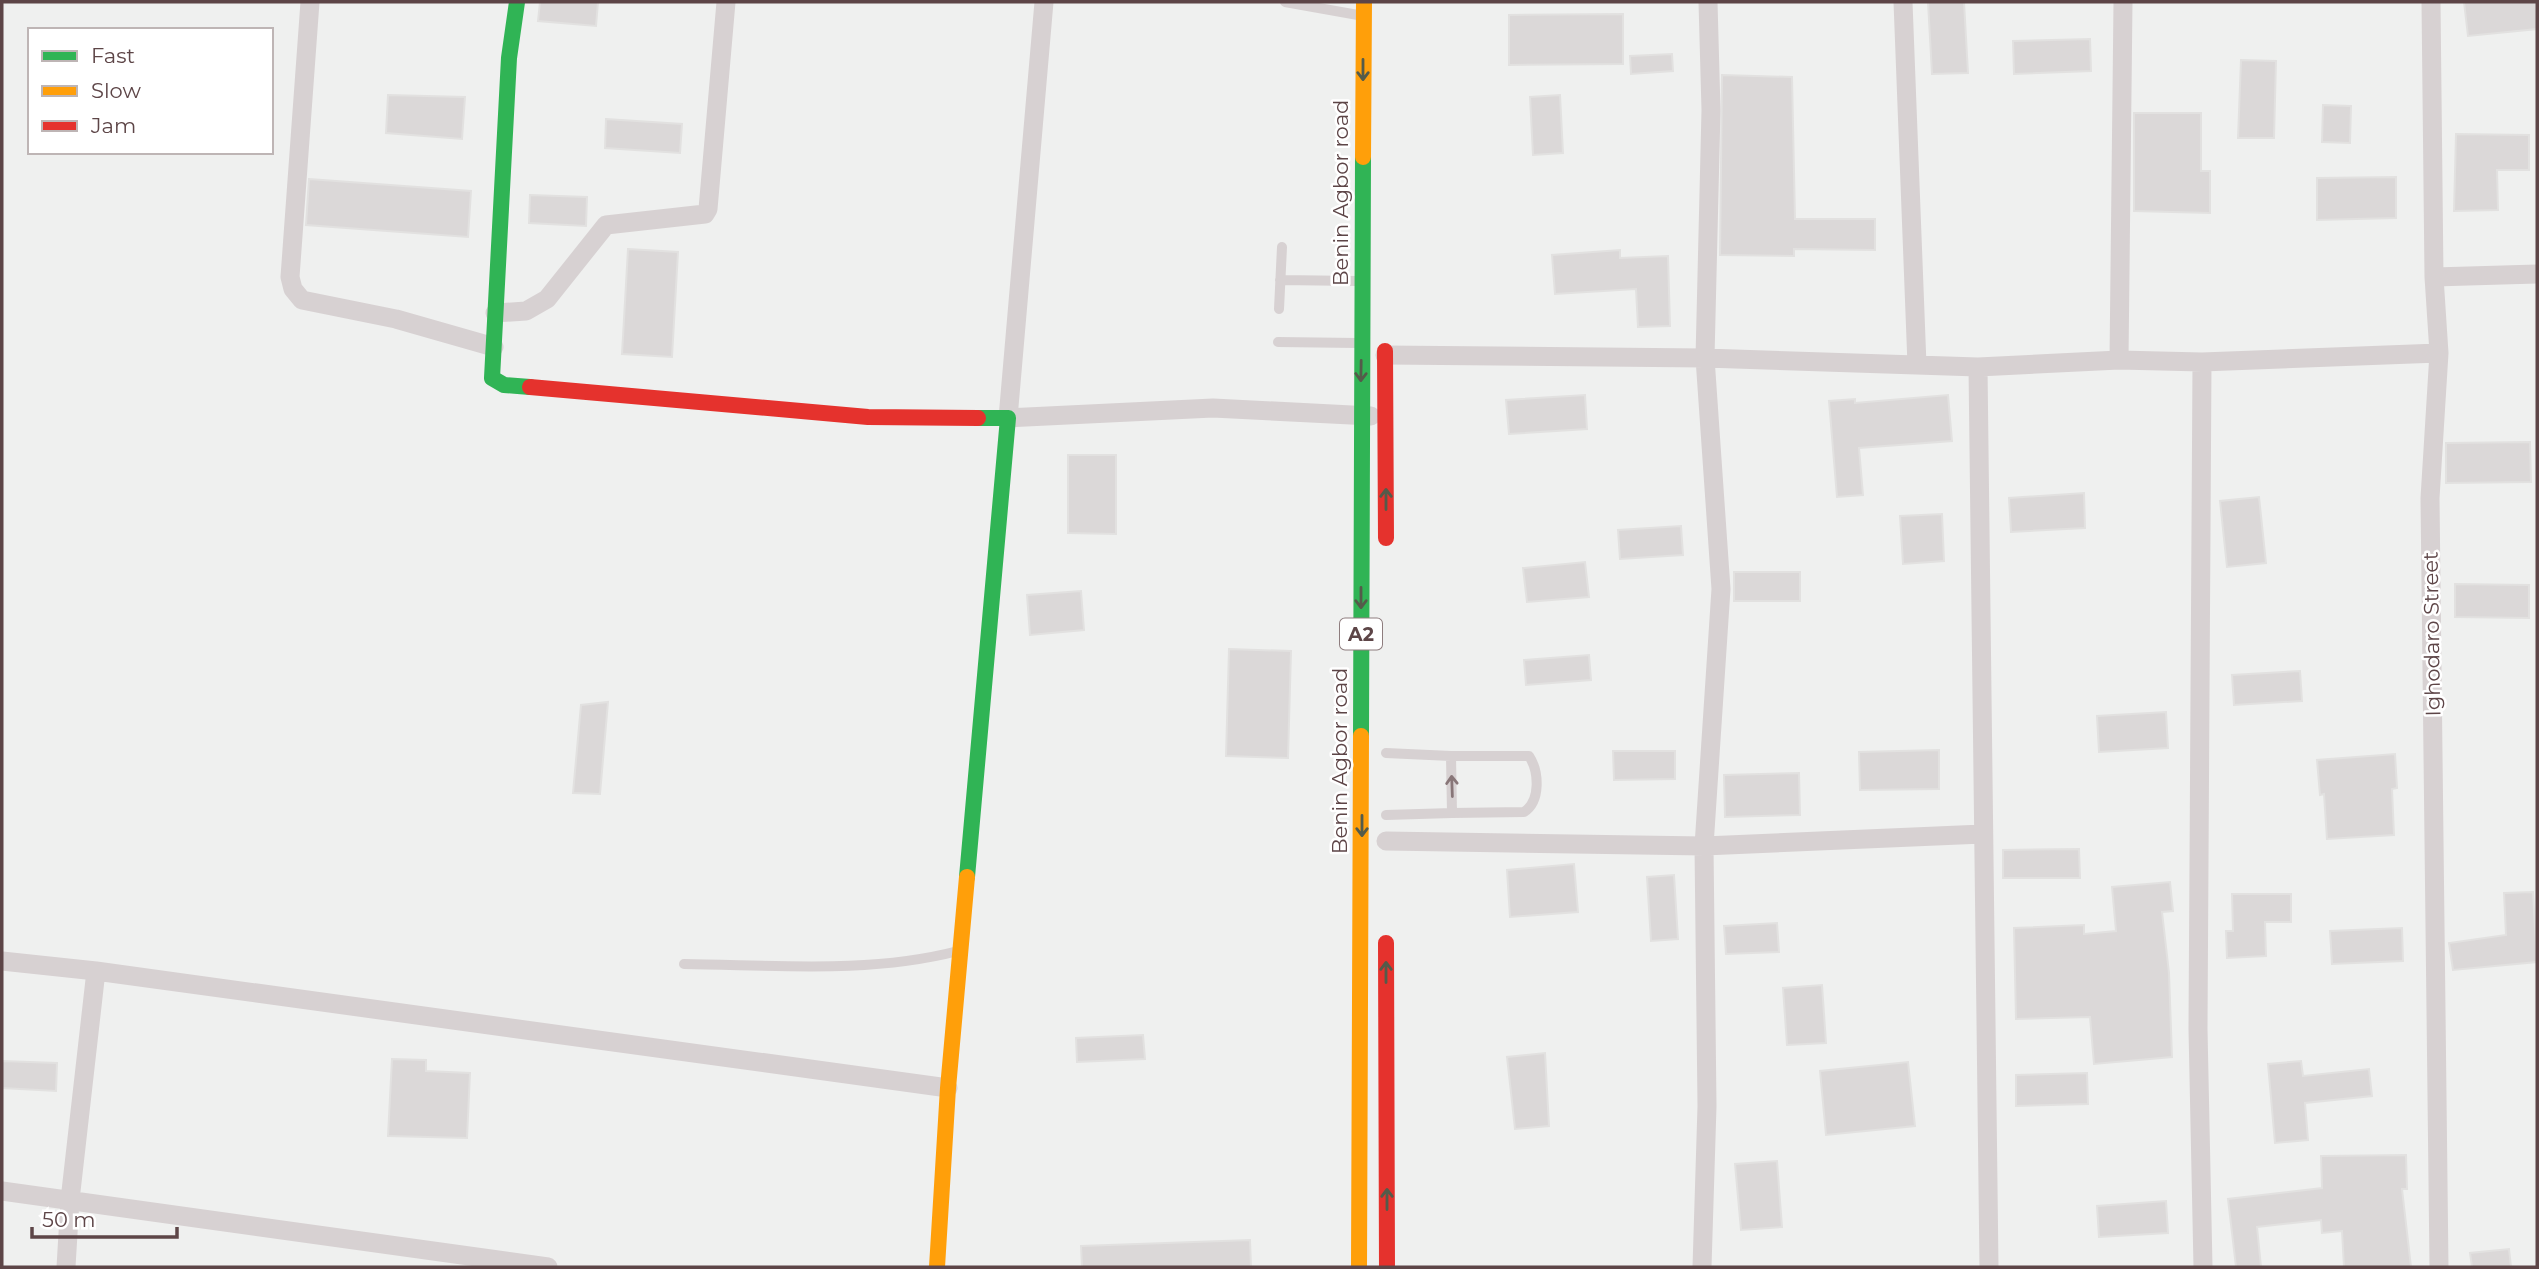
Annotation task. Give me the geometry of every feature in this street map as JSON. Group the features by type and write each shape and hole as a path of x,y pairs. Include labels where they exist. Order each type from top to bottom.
{"main road":[{"path":"517,2 509,58 492,378 504,385 868,417 1008,418 948,1088 937,1267"},
{"name":"Benin Agbor road","path":"1359,1267 1362,841 1360,415 1364,9"},
{"path":"1386,328 1386,551"},
{"path":"1386,809 1386,848"},
{"path":"1386,924 1387,1267"}],"street":[{"path":"310,2 290,276 293,289 302,300 396,319 494,347"},
{"path":"495,313 526,311 547,299 606,225 705,214 708,209 726,2"},
{"path":"1044,2 1008,418 1213,408 1386,417"},
{"path":"1702,1267 1707,1106 1704,846 1721,589 1705,358 1711,110 1708,2"},
{"path":"1903,2 1917,365"},
{"path":"2119,360 2123,2"},
{"name":"Ighodaro Street","path":"2431,2 2434,277 2439,353 2430,498 2440,1267"},
{"path":"2434,277 2537,274"},
{"path":"1385,355 1705,358 1978,367 2119,360 2202,362 2439,353"},
{"path":"2202,362 2198,1029 2203,1267"},
{"path":"1978,367 1989,1267"},
{"path":"1386,848 1704,846 1983,834"},
{"path":"2,961 96,971 948,1088"},
{"path":"66,1267 70,1200 96,971"},
{"path":"2,1191 548,1267"}],"lane":[{"path":"1282,2 1364,9"},
{"path":"1279,309 1282,247"},
{"path":"1280,280 1362,281"},
{"path":"1278,342 1361,344"},
{"path":"1386,752 1451,756 1529,756 1535,766 1535,797 1532,807 1524,812 1452,813 1386,809"},
{"path":"1451,756 1452,813"},
{"path":"684,964 870,965 917,961 961,950"}],"building":[{"path":"540,2 598,2 596,26 538,21"},
{"path":"1928,2 1964,2 1968,73 1932,74"},
{"path":"2464,2 2536,2 2537,29 2468,36"},
{"path":"1623,14 1623,64 1509,65 1509,15"},
{"path":"2090,39 2091,71 2014,74 2013,41"},
{"path":"1672,54 1673,71 1631,74 1630,56"},
{"path":"2241,60 2276,61 2274,138 2238,138"},
{"path":"1722,75 1792,77 1795,219 1875,219 1875,250 1794,249 1794,256 1720,255"},
{"path":"388,95 465,97 462,139 386,133"},
{"path":"1560,95 1563,153 1533,155 1530,97"},
{"path":"2323,105 2351,106 2350,143 2322,142"},
{"path":"2134,113 2201,113 2201,171 2210,171 2210,213 2134,211"},
{"path":"606,119 682,124 680,153 605,148"},
{"path":"2456,134 2529,135 2529,170 2497,170 2498,210 2454,211"},
{"path":"2396,177 2396,218 2317,220 2317,178"},
{"path":"309,179 471,191 468,237 306,225"},
{"path":"530,195 587,197 586,226 529,223"},
{"path":"628,249 678,252 672,357 622,354"},
{"path":"1620,250 1620,258 1668,256 1670,326 1638,327 1636,289 1555,294 1552,255"},
{"path":"1585,395 1587,429 1509,434 1506,400"},
{"path":"1948,395 1952,441 1859,448 1863,495 1837,497 1829,401 1855,399 1855,403"},
{"path":"2530,442 2531,482 2446,483 2446,443"},
{"path":"1068,455 1116,455 1116,534 1068,533"},
{"path":"2084,493 2085,528 2011,532 2009,498"},
{"path":"2259,497 2266,563 2227,567 2220,501"},
{"path":"1942,514 1944,561 1903,564 1900,516"},
{"path":"1681,526 1683,555 1620,559 1618,530"},
{"path":"1585,562 1589,597 1527,602 1523,568"},
{"path":"1734,572 1800,572 1800,601 1734,601"},
{"path":"2455,584 2529,585 2529,618 2455,617"},
{"path":"1081,591 1084,630 1030,635 1027,595"},
{"path":"1229,649 1291,651 1288,758 1226,756"},
{"path":"1589,655 1591,680 1526,685 1524,660"},
{"path":"2300,671 2302,701 2234,705 2232,675"},
{"path":"608,702 600,794 573,793 581,705"},
{"path":"2166,712 2168,748 2099,752 2097,716"},
{"path":"1939,750 1939,789 1860,790 1859,752"},
{"path":"1613,751 1675,751 1675,779 1614,780"},
{"path":"2395,754 2397,788 2392,789 2394,835 2327,839 2324,794 2320,795 2317,760"},
{"path":"1799,773 1800,815 1725,817 1724,775"},
{"path":"2079,849 2080,878 2003,878 2003,850"},
{"path":"1574,864 1578,912 1510,917 1507,870"},
{"path":"1674,875 1678,939 1651,941 1647,877"},
{"path":"2170,882 2173,911 2162,912 2169,973 2172,1057 2094,1064 2090,1017 2016,1019 2014,928 2084,925 2084,934 2116,931 2112,887"},
{"path":"2533,892 2537,962 2453,970 2449,943 2506,935 2504,893"},
{"path":"2232,894 2291,894 2291,922 2265,922 2266,956 2227,958 2226,931 2233,931"},
{"path":"1777,923 1779,952 1726,954 1724,926"},
{"path":"2402,928 2403,961 2332,964 2330,931"},
{"path":"1822,985 1826,1043 1787,1045 1783,988"},
{"path":"1143,1035 1145,1059 1077,1062 1076,1038"},
{"path":"1545,1053 1549,1126 1515,1129 1507,1057"},
{"path":"392,1059 426,1060 426,1071 470,1073 467,1138 388,1136"},
{"path":"2,1061 57,1063 56,1091 2,1088"},
{"path":"2301,1061 2303,1076 2369,1069 2372,1096 2305,1103 2308,1140 2275,1143 2268,1064"},
{"path":"1908,1062 1915,1126 1826,1135 1820,1071"},
{"path":"2087,1073 2088,1104 2016,1106 2016,1075"},
{"path":"2406,1155 2407,1189 2402,1189 2411,1267 2344,1267 2342,1231 2322,1233 2321,1220 2257,1227 2261,1267 2236,1267 2228,1199 2322,1188 2321,1156"},
{"path":"1777,1161 1782,1227 1741,1230 1735,1164"},
{"path":"2166,1201 2168,1233 2099,1237 2097,1206"},
{"path":"1250,1240 1251,1267 1082,1267 1081,1246"},
{"path":"2509,1249 2511,1267 2472,1267 2470,1253"}],"traffic: fast":[{"path":"517,2 509,58 492,378 504,385 530,387"},
{"path":"1361,736 1363,157"},
{"path":"967,877 1008,418 978,418"}],"traffic: slow":[{"path":"1363,157 1364,2"},
{"path":"1359,1267 1361,736"},
{"path":"937,1267 948,1088 967,877"}],"traffic: jam":[{"path":"1385,351 1386,538"},
{"path":"530,387 868,417 978,418"},
{"path":"1386,943 1387,1267"}]}
